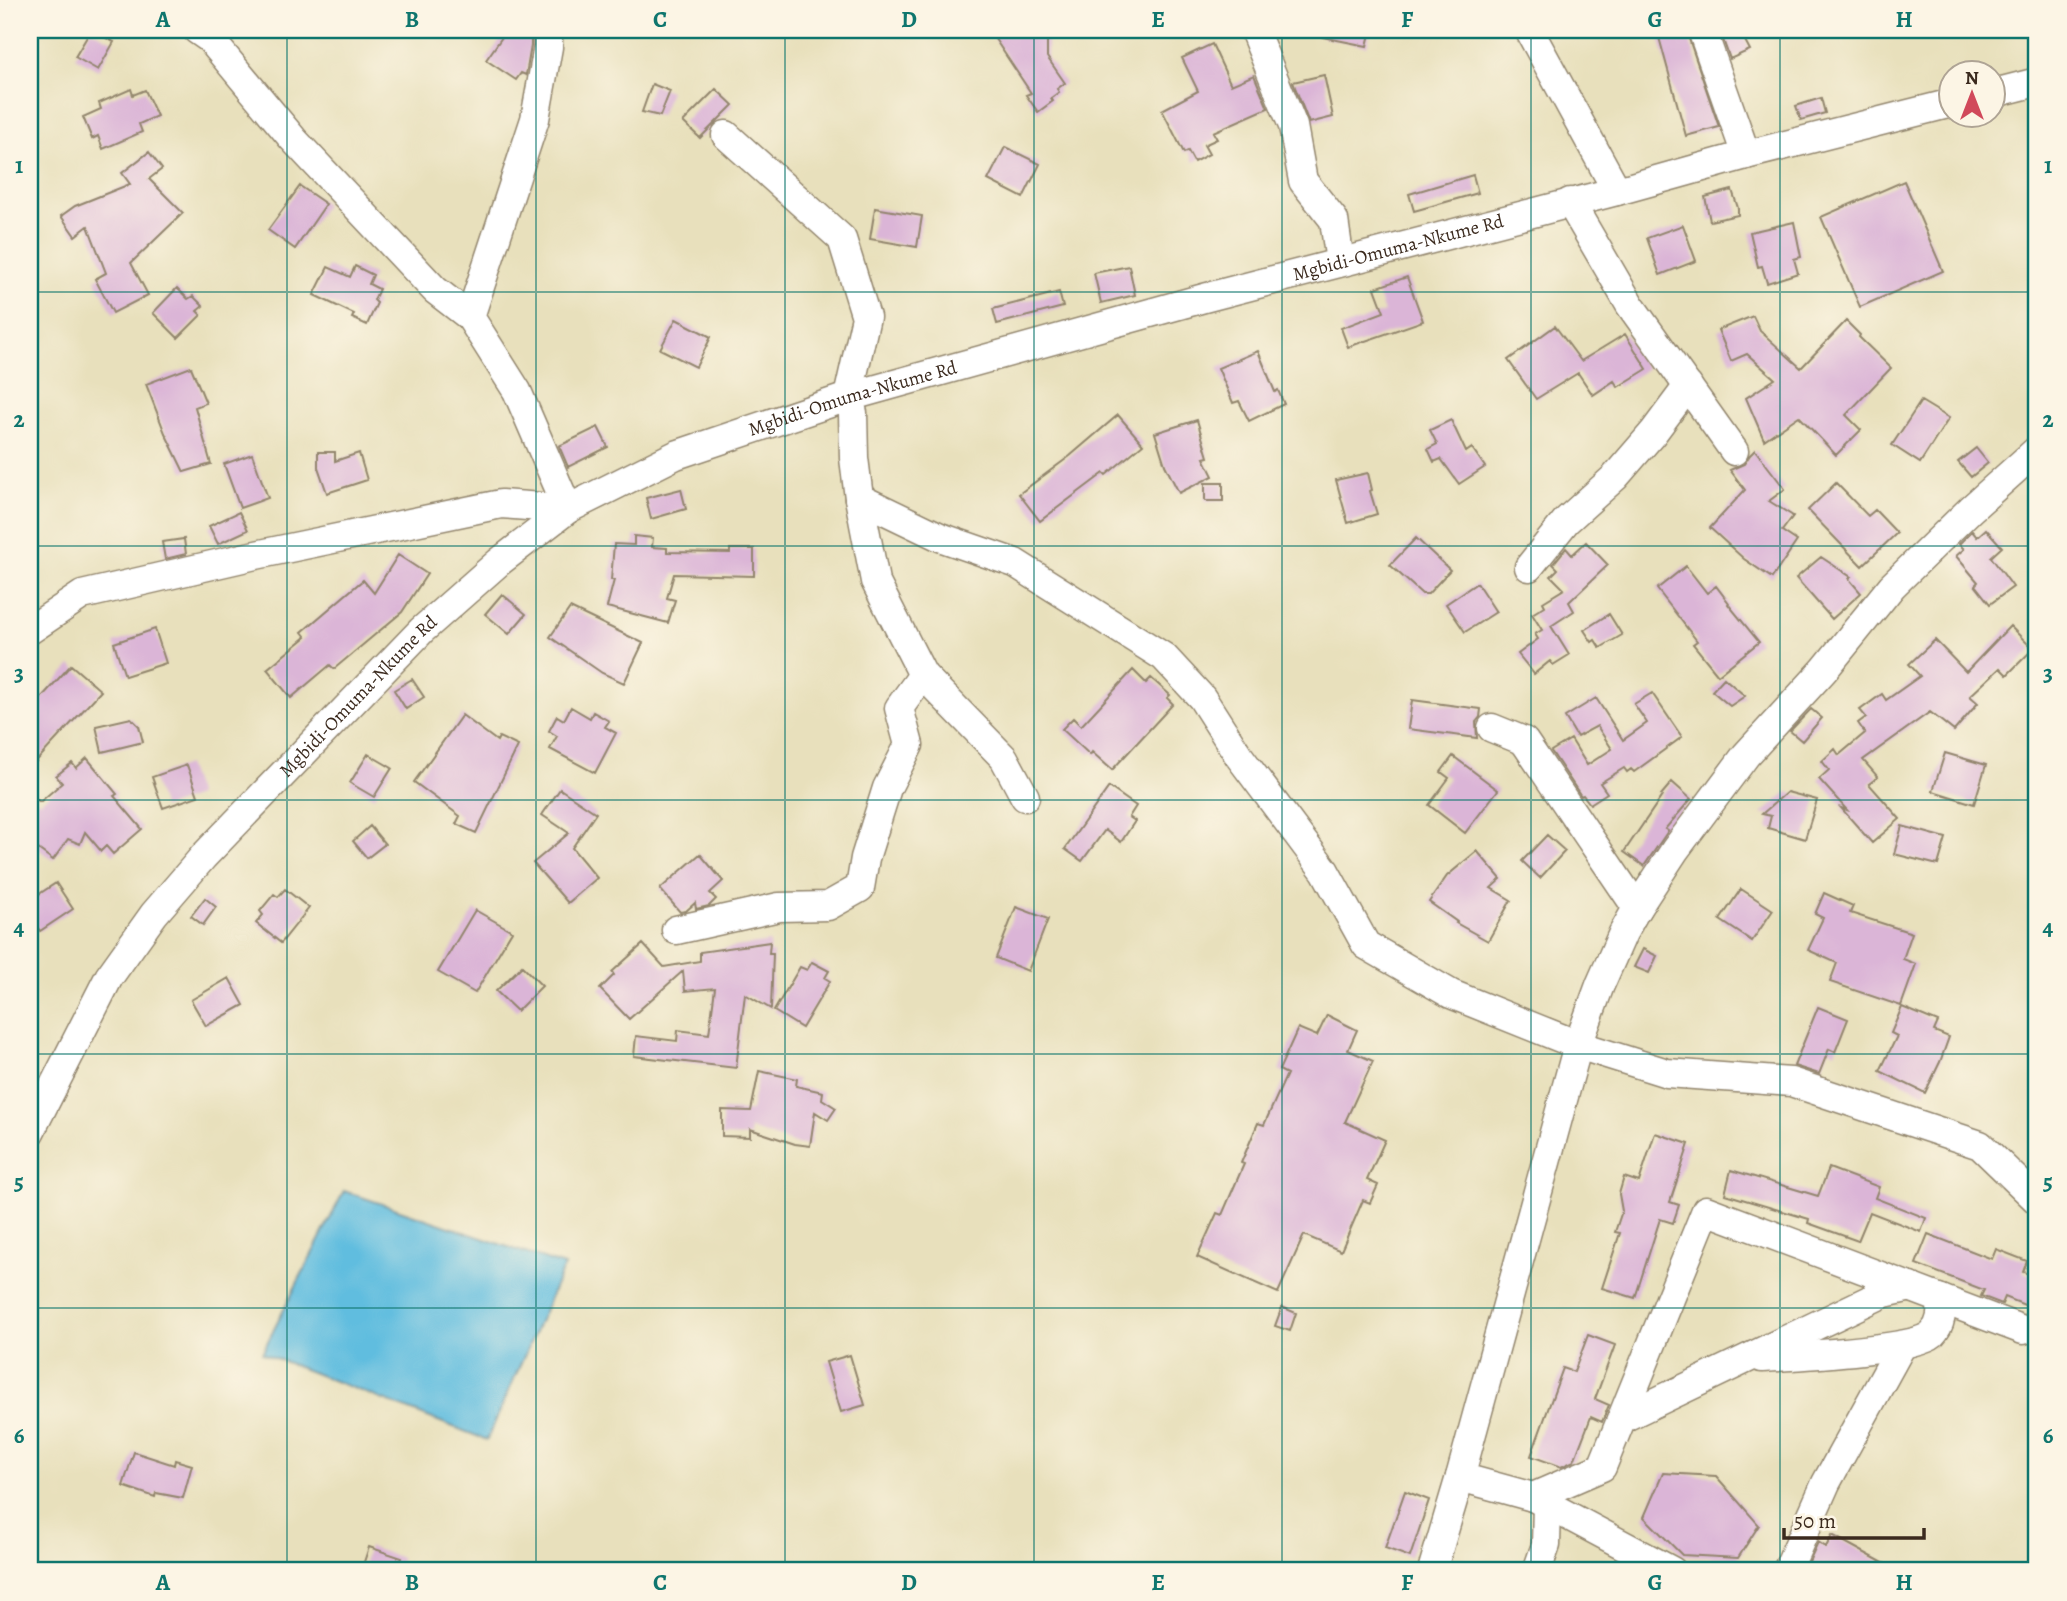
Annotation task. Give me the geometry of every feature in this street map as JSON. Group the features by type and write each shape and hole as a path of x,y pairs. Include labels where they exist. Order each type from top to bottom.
{"street":[{"path":"30,630 82,595 251,556 501,504 568,509 517,391 470,317 435,290 293,139 210,39 197,30"},
{"path":"470,317 535,119 548,47 548,30"},
{"path":"1254,30 1293,126 1303,181 1334,220 1340,262"},
{"path":"1529,30 1617,191"},
{"path":"1702,30 1746,155"},
{"path":"2008,89 2037,82"},
{"name":"Mgbidi-Omuma-Nkume Rd","path":"30,1132 110,978 154,914 195,866 422,630 499,562 568,509 676,455 848,397 1204,298 1938,106"},
{"path":"726,135 842,239 866,317 848,397 853,413 854,458 859,498 875,581 923,675 1004,758 1025,797"},
{"path":"1570,202 1630,305 1734,451"},
{"path":"1530,567 1566,522 1615,477 1653,433 1688,386"},
{"path":"1432,1571 1578,1045 1623,933 1675,850 1746,755 1824,670 1892,586 1971,509 2037,450"},
{"path":"859,498 940,537 1015,564 1164,657 1202,698 1239,756 1325,871 1366,945 1451,994 1578,1045 1667,1073 1791,1082 1980,1145 2037,1200"},
{"path":"676,930 779,907 828,906 860,888 865,858 887,788 909,745 899,708 923,675"},
{"path":"1492,728 1524,741 1637,908"},
{"path":"1540,1500 1602,1467 1706,1210 2023,1330"},
{"path":"1623,1418 1884,1293 1911,1287"},
{"path":"1744,1360 1902,1345 1931,1335 1942,1317 1941,1299"},
{"path":"1787,1571 1826,1483 1902,1345"},
{"path":"1460,1477 1540,1500 1672,1571"},
{"path":"1537,1571 1546,1545 1540,1500"}],"water":[{"path":"344,1191 564,1266 487,1440 262,1353"}],"building":[{"path":"91,30 114,42 98,70 75,57"},
{"path":"507,30 531,30 526,75 521,73 516,80 486,60"},
{"path":"989,30 1047,30 1047,57 1065,83 1051,98 1053,101 1038,112 1026,95 1031,93"},
{"path":"1323,30 1371,30 1367,46 1322,37"},
{"path":"1657,30 1686,30 1719,127 1686,136"},
{"path":"1732,30 1735,35 1741,33 1750,50 1730,59 1721,34"},
{"path":"1212,44 1231,85 1254,75 1268,108 1213,132 1217,139 1204,145 1209,154 1194,162 1188,151 1184,153 1162,110 1198,91 1182,58"},
{"path":"1324,75 1333,117 1309,123 1293,82"},
{"path":"652,84 670,91 660,116 642,112"},
{"path":"131,89 133,95 145,90 157,116 139,124 142,132 103,149 98,136 92,139 83,117 101,109 99,103"},
{"path":"716,89 733,105 700,138 683,122"},
{"path":"1821,98 1825,113 1801,120 1796,106"},
{"path":"1005,147 1040,164 1023,198 988,180"},
{"path":"149,152 162,169 149,179 183,213 131,263 148,295 113,313 95,279 106,273 88,226 75,236 61,216 75,206 130,184 122,173"},
{"path":"1473,175 1478,193 1414,211 1409,194"},
{"path":"1904,181 1943,271 1860,307 1821,217"},
{"path":"300,186 326,204 295,249 268,230"},
{"path":"1732,190 1738,215 1710,221 1705,197"},
{"path":"875,208 922,216 917,247 870,239"},
{"path":"1794,222 1801,257 1794,259 1798,273 1767,283 1762,266 1758,267 1750,232"},
{"path":"1683,225 1696,261 1660,275 1647,238"},
{"path":"355,266 373,275 369,284 379,289 374,300 377,303 367,325 352,318 354,314 314,295 328,267 350,277"},
{"path":"1129,266 1135,295 1101,303 1094,273"},
{"path":"1407,277 1423,321 1348,347 1341,328 1384,312 1375,288"},
{"path":"177,288 188,299 193,296 203,306 197,311 201,315 178,338 153,313"},
{"path":"1059,292 1063,307 997,324 993,309"},
{"path":"1753,316 1760,331 1801,368 1846,321 1891,368 1846,415 1861,430 1836,455 1799,416 1764,440 1746,398 1775,379 1747,354 1731,361 1718,330"},
{"path":"676,319 711,337 696,367 660,349"},
{"path":"1555,326 1581,361 1625,334 1647,369 1618,387 1614,381 1593,395 1578,373 1536,399 1508,360"},
{"path":"1258,351 1275,392 1278,390 1284,404 1249,421 1239,401 1233,403 1218,368"},
{"path":"191,367 206,403 195,407 211,464 184,472 146,384"},
{"path":"1921,401 1949,418 1920,463 1892,445"},
{"path":"1118,415 1143,444 1106,475 1104,473 1040,521 1019,494 1070,456"},
{"path":"1197,420 1208,457 1204,458 1213,476 1179,493 1165,465 1155,433"},
{"path":"1451,420 1466,452 1472,448 1485,467 1459,484 1441,459 1434,462 1428,449 1437,444 1430,430"},
{"path":"598,427 608,447 568,467 559,446"},
{"path":"1976,448 1988,463 1971,477 1958,462"},
{"path":"1755,450 1785,489 1769,501 1793,516 1782,531 1797,541 1772,578 1744,559 1710,528 1745,490 1730,470 1744,464"},
{"path":"318,452 335,452 335,461 359,453 367,480 327,493 318,467"},
{"path":"252,454 268,498 240,508 224,464"},
{"path":"1368,473 1377,514 1348,523 1336,480"},
{"path":"1205,483 1223,483 1223,501 1205,501"},
{"path":"1836,483 1868,516 1875,510 1897,533 1862,566 1808,510"},
{"path":"681,489 686,509 651,519 646,498"},
{"path":"239,512 248,530 218,544 209,526"},
{"path":"1986,529 2002,547 1991,557 2013,587 1990,604 1975,585 1978,582 1956,556 1964,549 1959,544 1972,531 1977,537"},
{"path":"634,536 653,538 652,547 667,548 667,552 730,553 730,549 754,549 754,576 674,574 667,598 675,600 668,623 607,607 614,580 611,580 614,544 634,545"},
{"path":"1416,538 1450,570 1428,594 1422,594 1390,565"},
{"path":"184,539 186,554 165,559 162,542"},
{"path":"1586,542 1608,565 1569,602 1574,611 1551,626 1569,655 1553,665 1550,661 1534,674 1518,654 1538,639 1535,634 1542,630 1532,614 1545,606 1543,602 1564,589 1551,576 1558,569 1553,564 1566,548 1572,555"},
{"path":"398,555 427,574 402,612 334,669 330,665 291,698 267,669 306,637 302,632 363,580 374,593"},
{"path":"1821,557 1851,577 1849,579 1861,593 1832,619 1796,578"},
{"path":"1686,566 1707,593 1716,586 1759,642 1718,675 1693,644 1697,641 1657,589"},
{"path":"1477,583 1496,612 1465,632 1446,604"},
{"path":"502,594 526,614 509,634 485,614"},
{"path":"570,608 643,643 624,683 602,673 550,637"},
{"path":"1609,614 1622,635 1600,648 1584,630"},
{"path":"2010,626 2033,649 2007,675 2000,668 1970,696 1978,703 1954,731 1930,712 1863,760 1878,777 1869,784 1900,819 1872,843 1819,779 1829,770 1822,761 1835,749 1839,755 1865,733 1858,723 1866,717 1860,710 1882,694 1886,700 1920,676 1909,664 1935,640 1966,672"},
{"path":"155,629 166,663 125,676 114,643"},
{"path":"71,665 101,691 30,768 30,710"},
{"path":"1133,670 1146,683 1151,678 1170,695 1167,698 1173,704 1112,770 1092,752 1090,755 1062,729 1073,718 1081,726"},
{"path":"1724,678 1745,696 1730,706 1712,691"},
{"path":"412,679 424,697 406,709 394,690"},
{"path":"1652,693 1682,737 1634,772 1631,769 1627,772 1624,768 1600,783 1607,793 1590,804 1581,796 1551,751 1571,739 1587,765 1612,749 1597,726 1577,737 1565,717 1596,698 1623,740 1647,723 1634,704"},
{"path":"1412,700 1481,709 1476,722 1477,738 1408,729"},
{"path":"571,707 590,718 593,712 609,721 605,727 616,733 595,773 550,749 557,736 549,731 557,716 564,720"},
{"path":"1811,709 1822,718 1802,741 1790,731"},
{"path":"462,715 497,741 499,737 518,746 476,833 456,824 460,816 414,782"},
{"path":"131,718 139,726 143,742 102,752 96,726"},
{"path":"1945,753 1986,765 1974,804 1933,791"},
{"path":"368,754 392,768 374,797 350,783"},
{"path":"1453,756 1498,790 1465,833 1429,805 1449,778 1441,772"},
{"path":"87,758 142,829 113,854 106,846 101,851 85,832 80,844 68,839 53,860 30,843 30,808 36,799 40,802 62,783 56,776 72,763 76,768"},
{"path":"187,765 198,796 163,808 152,777"},
{"path":"1672,782 1691,799 1665,829 1668,831 1644,866 1624,852"},
{"path":"1109,787 1136,806 1129,817 1135,821 1121,842 1105,830 1082,861 1065,849"},
{"path":"560,789 596,813 572,848 597,878 568,903 533,863 569,833 542,815"},
{"path":"1787,792 1817,800 1805,839 1768,828 1771,816 1762,814"},
{"path":"370,826 385,844 367,858 353,841"},
{"path":"1902,826 1946,838 1938,865 1894,854"},
{"path":"1547,835 1565,851 1540,878 1522,861"},
{"path":"1477,851 1501,879 1491,888 1511,900 1488,941 1456,923 1429,902 1447,876"},
{"path":"700,854 723,881 710,893 716,899 709,906 696,909 695,903 686,911 680,912 660,889"},
{"path":"56,883 73,909 40,931 30,916 30,900"},
{"path":"285,889 309,908 281,943 256,923 263,915 260,911 274,894 278,897"},
{"path":"1741,889 1773,910 1752,941 1720,920"},
{"path":"1824,893 1853,906 1850,913 1912,933 1903,959 1916,964 1901,1006 1830,982 1837,963 1808,950 1823,918 1815,914"},
{"path":"205,898 216,907 203,925 191,916"},
{"path":"1016,907 1048,919 1028,971 996,958"},
{"path":"475,910 512,931 475,993 438,972"},
{"path":"770,942 769,953 773,953 771,1009 745,994 736,1068 634,1056 636,1036 677,1041 678,1030 709,1034 715,988 685,991 683,971 629,1019 600,989 614,975 612,972 643,944 664,967 700,961 700,952"},
{"path":"1643,949 1657,956 1649,973 1634,967"},
{"path":"812,962 829,971 825,978 830,981 802,1028 774,1011 800,967 807,970"},
{"path":"522,966 542,986 517,1011 496,991"},
{"path":"229,978 244,1005 206,1026 191,1000"},
{"path":"1818,1007 1848,1019 1835,1052 1829,1049 1819,1074 1794,1066"},
{"path":"1902,1007 1938,1022 1934,1031 1949,1037 1925,1093 1880,1071 1897,1036 1891,1033"},
{"path":"1327,1015 1357,1030 1348,1050 1373,1061 1345,1122 1385,1140 1367,1180 1378,1185 1370,1203 1363,1200 1341,1251 1304,1235 1278,1293 1197,1257 1217,1213 1222,1215 1258,1123 1264,1125 1287,1074 1279,1070 1298,1028 1317,1036"},
{"path":"759,1071 797,1079 796,1086 823,1092 822,1099 836,1108 828,1120 815,1112 810,1146 795,1144 750,1129 750,1137 722,1136 722,1110 751,1111"},
{"path":"1655,1133 1689,1144 1670,1202 1679,1205 1673,1223 1660,1219 1635,1298 1602,1288 1620,1233 1615,1232 1622,1211 1619,1194 1624,1177 1639,1182"},
{"path":"1829,1168 1879,1187 1875,1198 1926,1218 1921,1232 1870,1212 1858,1241 1808,1223 1809,1219 1725,1194 1731,1170 1818,1196"},
{"path":"1928,1234 1992,1259 1996,1249 2027,1261 2023,1272 2037,1277 2037,1310 2005,1297 2002,1304 1981,1296 1984,1290 1916,1264"},
{"path":"1282,1307 1296,1313 1290,1331 1275,1326"},
{"path":"1588,1335 1615,1345 1595,1399 1609,1405 1602,1422 1591,1417 1574,1461 1561,1467 1531,1456 1563,1368 1574,1372"},
{"path":"850,1355 865,1405 841,1412 826,1362"},
{"path":"134,1452 174,1465 175,1460 192,1465 183,1498 156,1493 155,1497 123,1486"},
{"path":"1663,1473 1716,1476 1759,1525 1738,1558 1682,1555 1644,1517"},
{"path":"1405,1491 1429,1500 1410,1557 1385,1548"},
{"path":"1832,1535 1898,1571 1812,1571 1806,1568 1818,1542 1826,1547"},
{"path":"369,1547 402,1558 397,1571 361,1571"}]}
